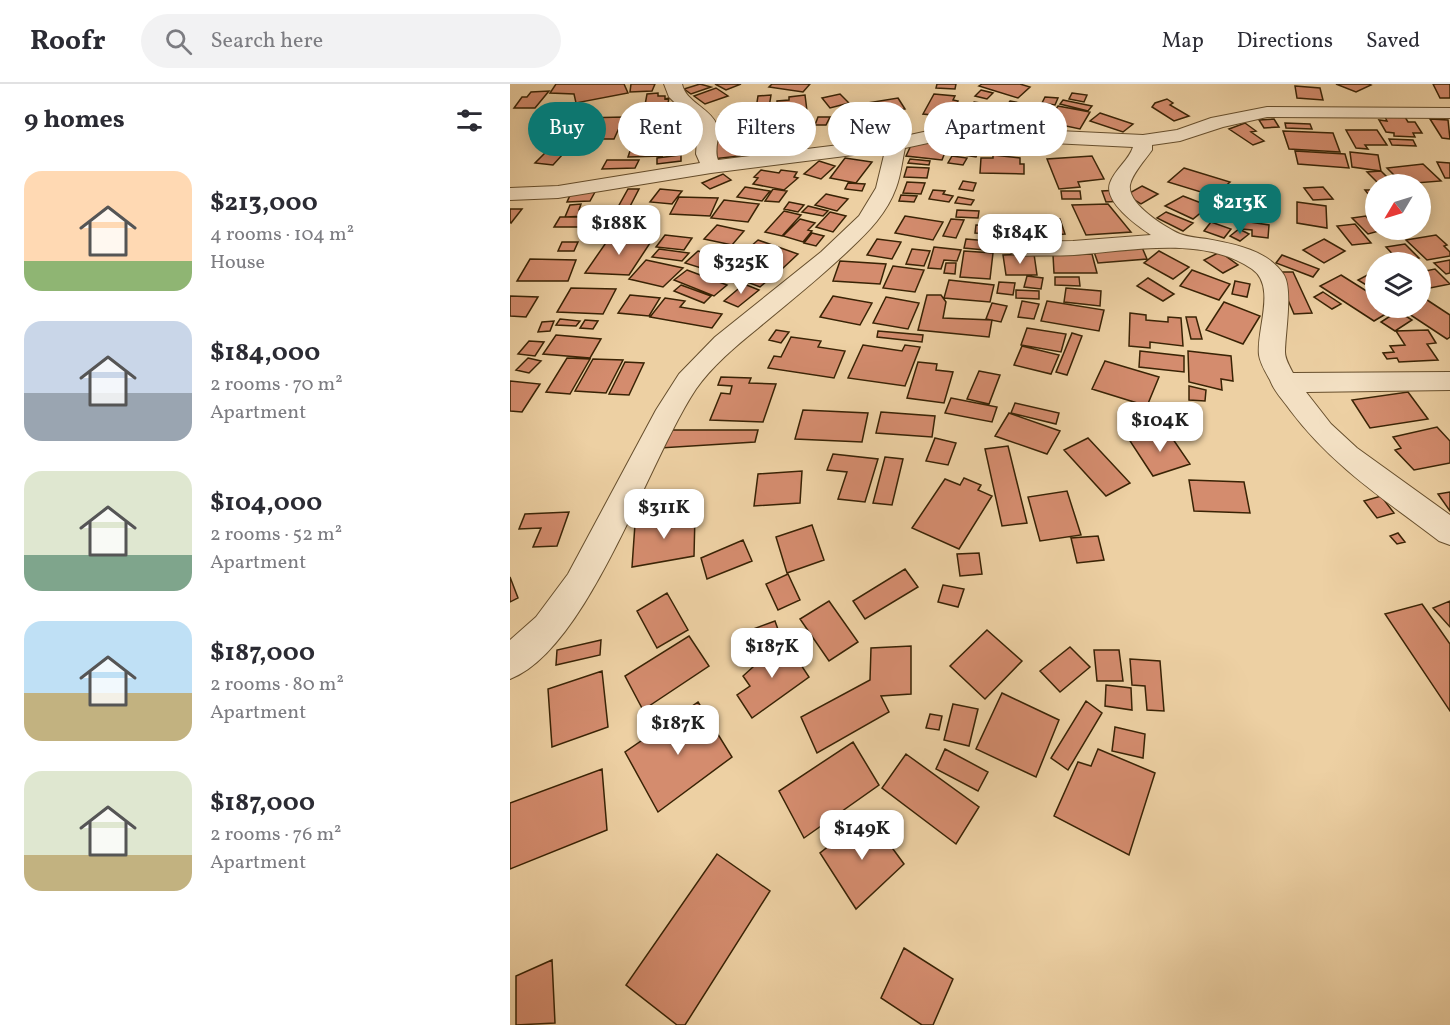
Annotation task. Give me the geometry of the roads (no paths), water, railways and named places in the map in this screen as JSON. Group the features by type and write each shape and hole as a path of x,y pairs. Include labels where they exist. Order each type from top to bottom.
{"street":[{"path":"673,84 675,93 707,123 710,130 706,154 711,167"},
{"path":"912,141 951,132 1143,141 1180,135 1218,122 1266,112 1450,112"},
{"path":"1143,141 1142,150 1120,183 1120,193 1135,215 1174,240"},
{"path":"510,194 558,192 711,167 828,152"},
{"path":"510,663 548,628 579,584 666,417 688,381 724,343 829,257 868,220 886,189 893,156"},
{"path":"1020,249 1073,248 1174,240 1218,248 1248,257 1262,265 1274,278 1276,308 1272,355 1284,383 1321,431 1347,456 1450,532"},
{"path":"1284,383 1450,381"}]}
